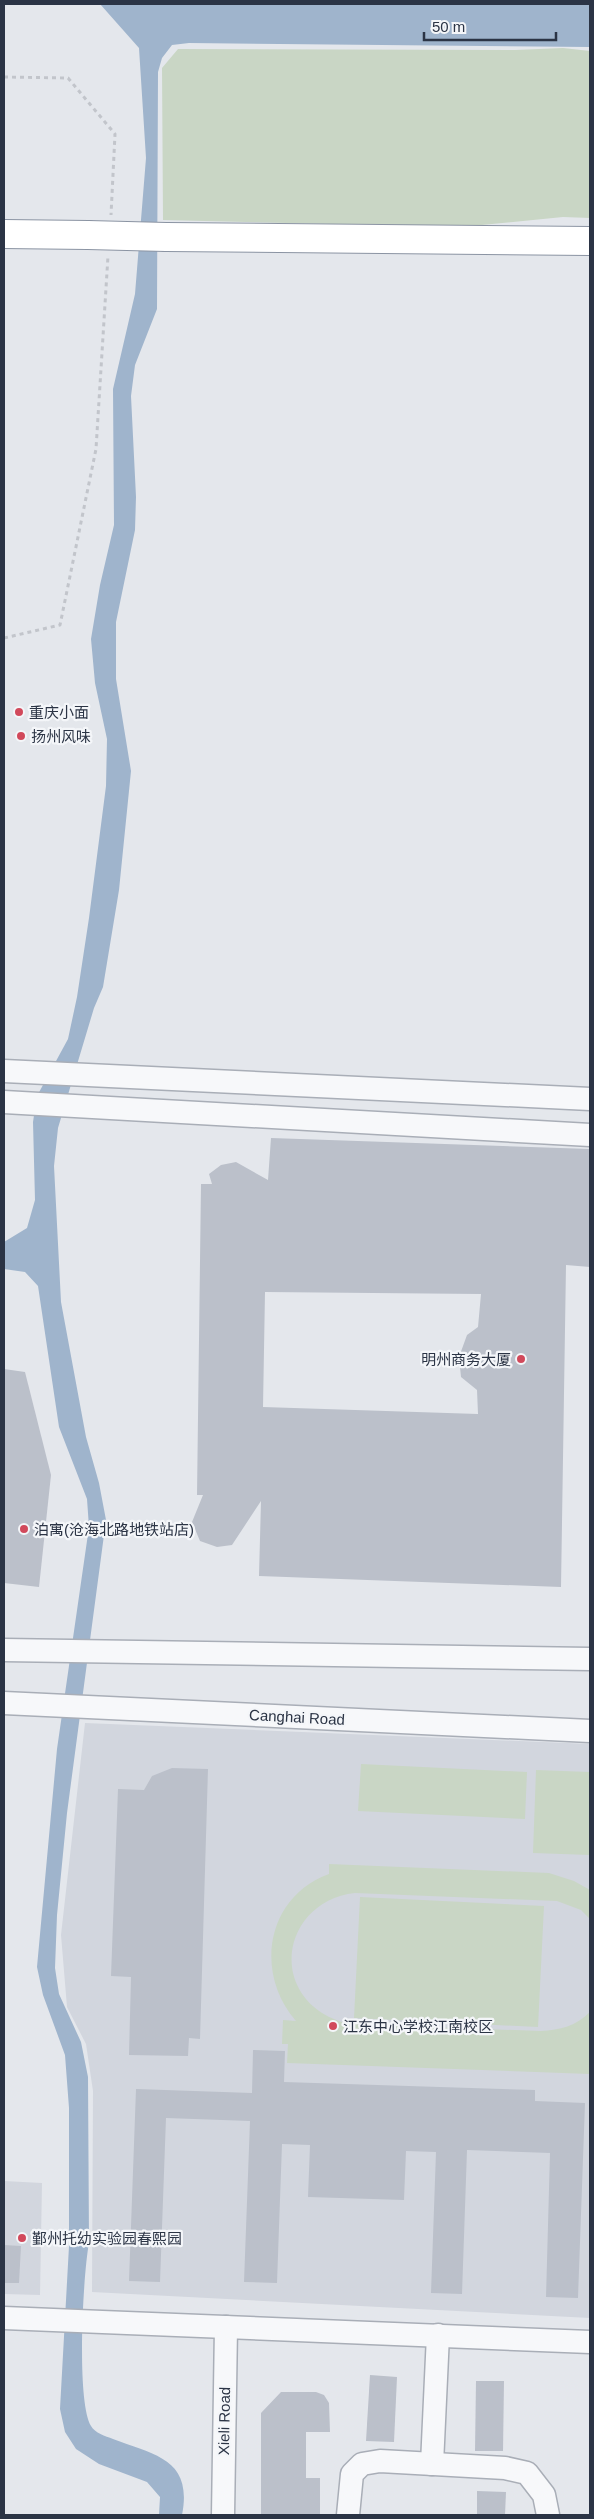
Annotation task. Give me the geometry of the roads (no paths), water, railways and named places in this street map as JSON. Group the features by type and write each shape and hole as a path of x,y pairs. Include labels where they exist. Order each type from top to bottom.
{"highway":[{"path":"4,234 590,241"}],"street":[{"path":"4,1071 590,1099"},
{"path":"14,1103 590,1135"},
{"path":"4,1650 590,1659"},
{"name":"Canghai Road","path":"14,1704 590,1731"},
{"path":"4,2318 590,2342"},
{"name":"Xieli Road","path":"222,2515 226,2327"},
{"path":"432,2464 438,2336"},
{"path":"348,2515 352,2474 362,2464 380,2462 506,2468 527,2473 544,2495 548,2515"}],"water":[{"path":"100,4 590,4 590,47 189,43 172,45 162,58 158,72 157,309 135,365 131,396 136,497 135,530 116,622 116,679 131,771 119,890 103,987 94,1008 58,1128 54,1166 61,1302 86,1437 99,1483 106,1520 67,1813 57,1915 55,1968 59,1994 81,2042 88,2077 89,2243 82,2337 86,2412 91,2426 98,2432 156,2455 176,2471 182,2482 184,2496 182,2515 159,2515 160,2497 147,2482 99,2464 76,2449 65,2432 60,2409 69,2246 69,2108 65,2055 43,1995 37,1967 57,1749 89,1527 87,1499 59,1427 38,1286 25,1272 4,1269 4,1242 27,1228 35,1200 33,1122 37,1096 68,1039 77,997 89,918 106,786 107,739 95,683 91,639 100,585 114,525 113,389 135,294 146,158 139,48"}],"place":[{"name":"重庆小面","path":"19,712"},
{"name":"扬州风味","path":"21,736"},
{"name":"明州商务大厦","path":"521,1359"},
{"name":"泊寓(沧海北路地铁站店)","path":"24,1529"},
{"name":"江东中心学校江南校区","path":"333,2026"},
{"name":"鄞州托幼实验园春熙园","path":"22,2238"}]}
